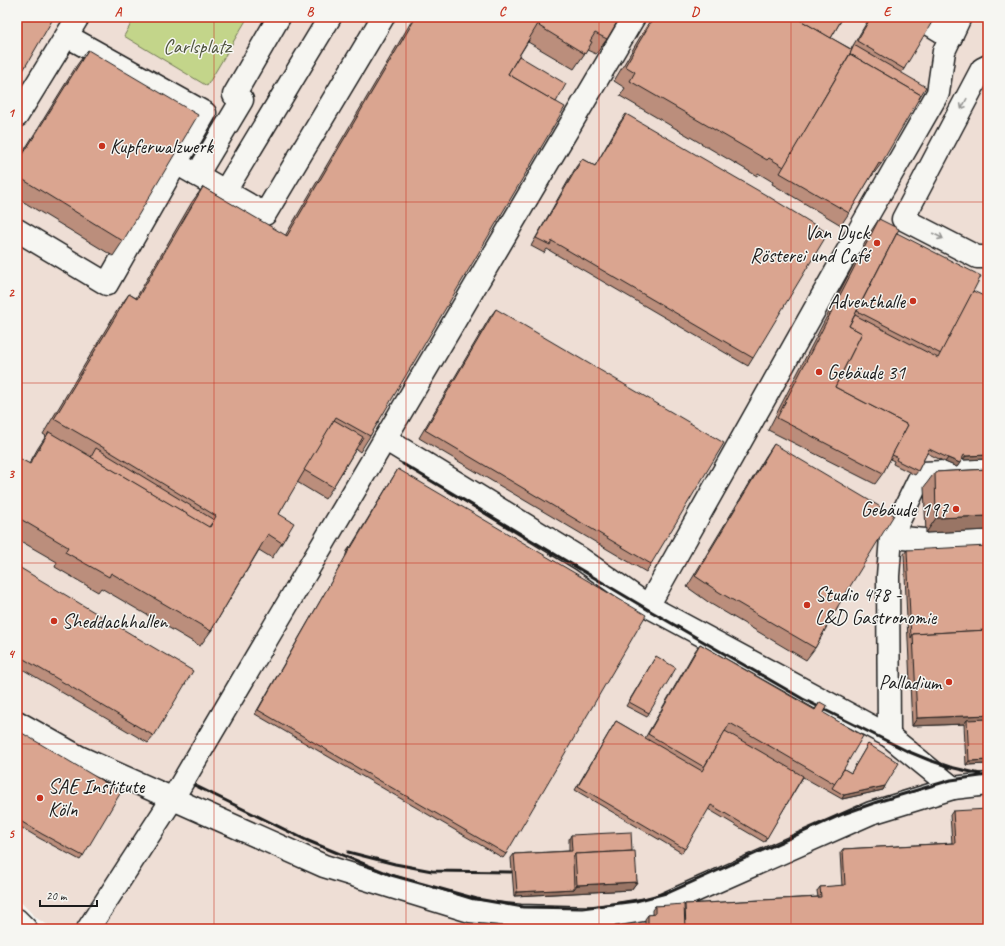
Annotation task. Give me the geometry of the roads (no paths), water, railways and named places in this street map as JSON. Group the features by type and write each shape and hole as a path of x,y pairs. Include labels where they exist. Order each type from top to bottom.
{"street":[{"path":"17,116 78,17"},
{"path":"197,175 242,100 234,95 279,17"},
{"path":"225,191 330,17"},
{"path":"176,163 265,214 383,17"},
{"path":"88,929 173,798 634,17"},
{"path":"918,17 951,36"},
{"path":"648,606 853,240 938,93 944,51 960,17"},
{"path":"17,230 107,284 204,113 66,36"},
{"path":"985,68 988,90"},
{"path":"985,68 903,219 977,257 988,257"},
{"path":"385,439 581,559 648,606 889,736 953,788"},
{"path":"889,736 888,576 892,537 922,473 988,470"},
{"path":"892,537 925,540 988,537"},
{"path":"17,722 79,757 324,866 470,911 520,916 594,918 656,908 870,813 953,788 988,784"},
{"path":"17,920 26,929"}],"railway":[{"path":"403,464 652,612 803,699 907,751 950,767 980,774"},
{"path":"194,785 306,840 391,875 477,899 523,907 582,908 636,901 670,892 843,814 877,802 951,780 988,775"},
{"path":"348,852 395,864 432,871 511,872"}],"place":[{"name":"Kupferwalzwerk","path":"102,146"},
{"name":"Van Dyck Rösterei und Café","path":"877,243"},
{"name":"Adventhalle","path":"913,301"},
{"name":"Gebäude 31","path":"819,372"},
{"name":"Gebäude 197","path":"956,509"},
{"name":"Studio 478 - L&D Gastronomie","path":"807,605"},
{"name":"Sheddachhallen","path":"54,621"},
{"name":"Palladium","path":"949,682"},
{"name":"SAE Institute Köln","path":"40,798"}],"park label":[{"name":"Carlsplatz","path":"197,46"}]}
